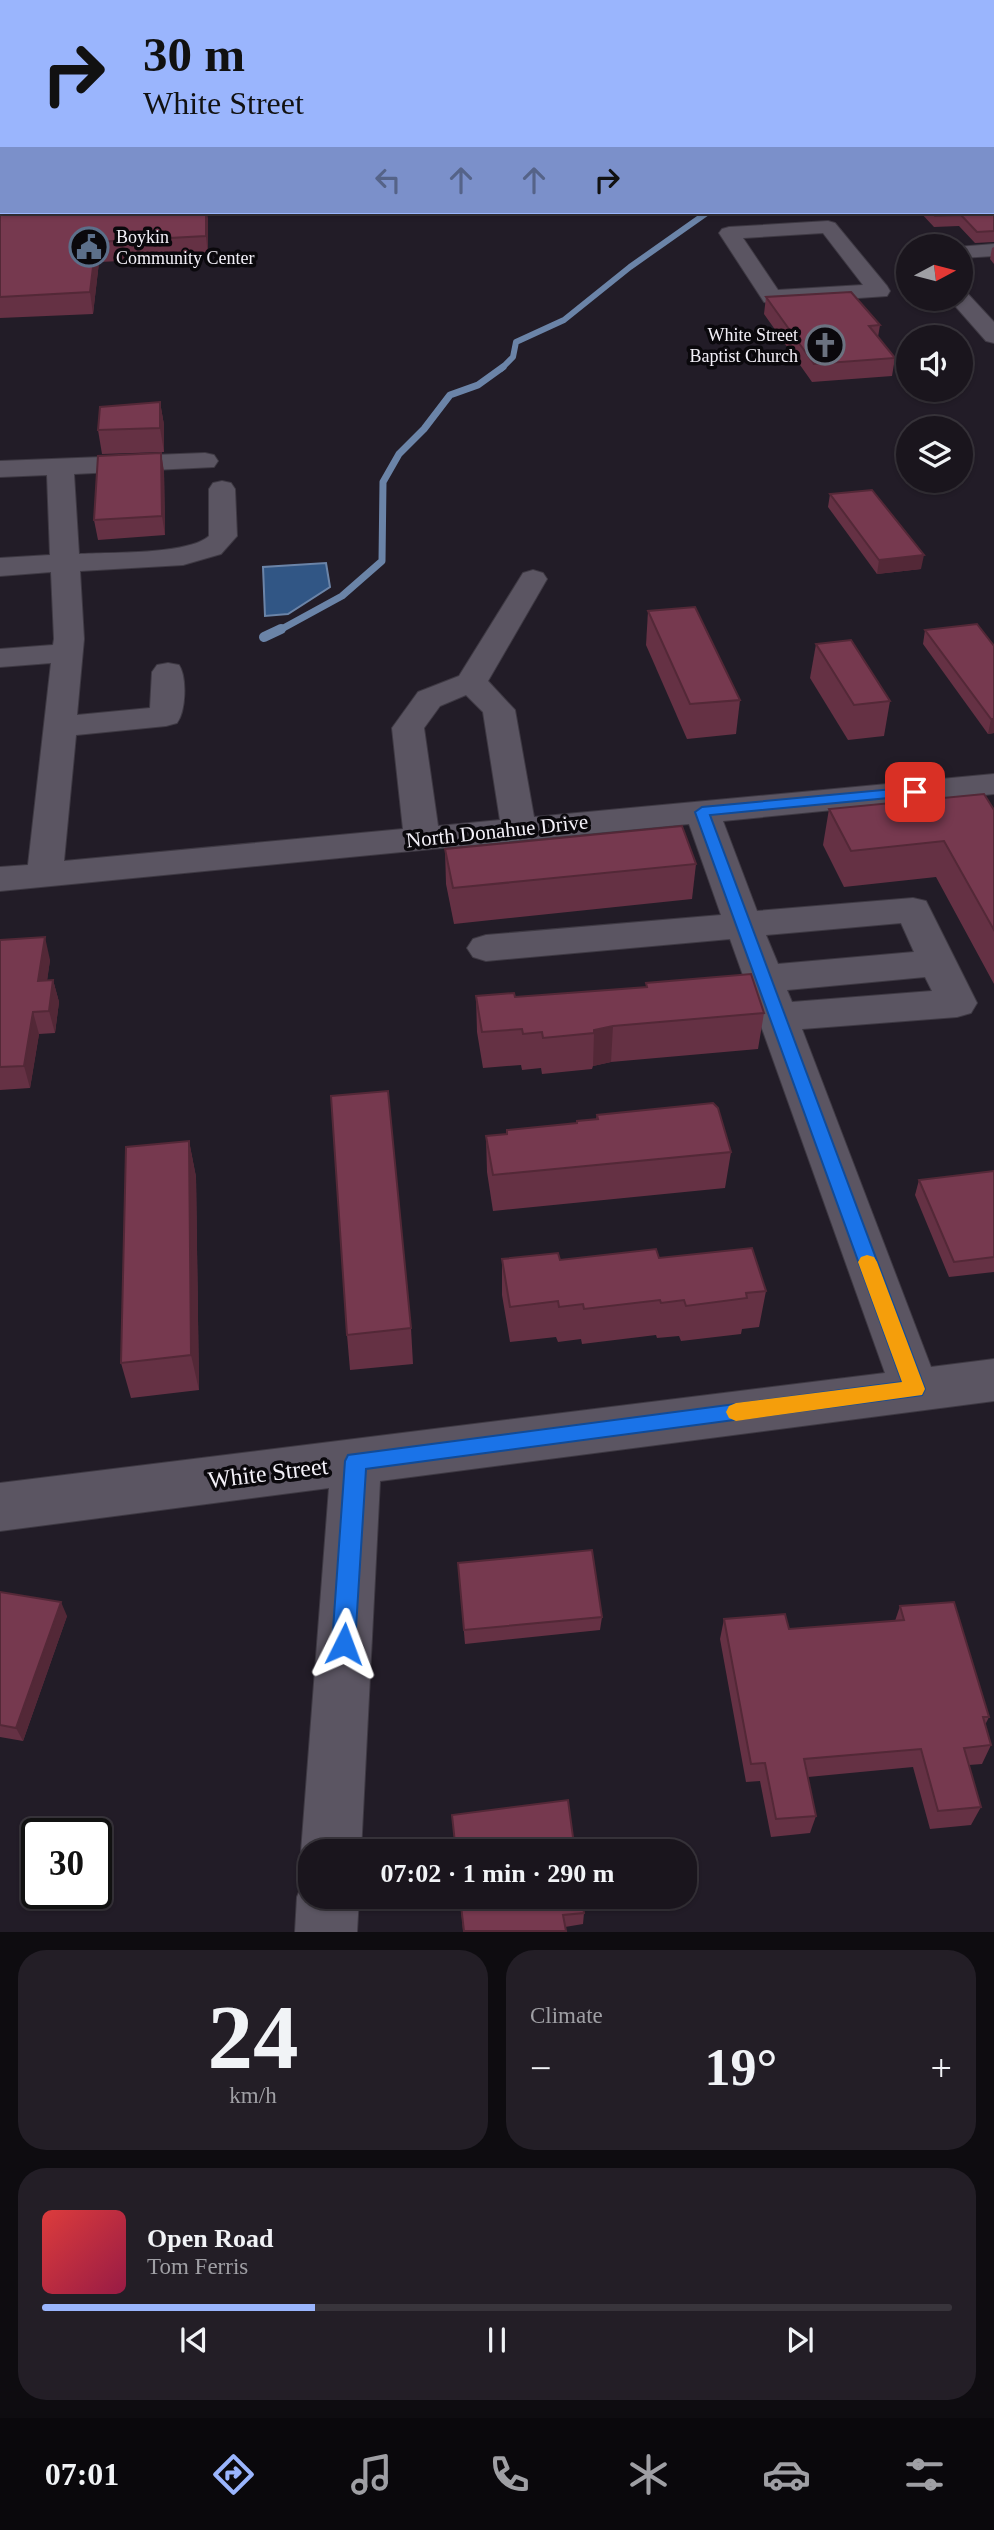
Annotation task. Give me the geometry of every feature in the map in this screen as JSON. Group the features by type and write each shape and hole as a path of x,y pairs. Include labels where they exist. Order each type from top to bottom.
{"street":[{"path":"781,221 828,228 889,291 772,297 729,233 781,221"},
{"path":"973,251 994,250"},
{"path":"972,312 994,336"},
{"path":"0,469 205,461"},
{"path":"44,875 67,653 60,465"},
{"path":"0,568 183,556 204,551 219,543 223,536 222,489"},
{"path":"422,839 408,728 429,699 471,682 533,579"},
{"path":"0,658 67,653"},
{"path":"59,727 166,716 168,672"},
{"path":"471,682 499,710 519,829"},
{"name":"North Donahue Drive","path":"0,879 994,784"},
{"path":"702,812 762,924 789,997 915,1389"},
{"path":"486,948 913,910 957,1003 789,997"},
{"name":"White Street","path":"0,1507 994,1380"},
{"path":"332,1839 356,1461"},
{"path":"326,1931 327,1909"}],"water":[{"path":"326,563 330,587 288,614 265,616 263,567"}],"building":[{"path":"0,214 206,214 206,236 96,242 90,292 0,297"},
{"path":"934,214 994,214 994,231 977,232 961,215"},
{"name":"White Street Baptist Church","path":"851,292 880,325 869,326 895,358 814,364 766,297"},
{"path":"160,402 160,428 98,430 100,407"},
{"path":"161,453 162,516 94,520 98,456"},
{"path":"872,490 924,555 879,560 830,494"},
{"path":"695,607 740,700 690,704 648,611"},
{"path":"977,624 994,646 994,719 991,719 925,630"},
{"path":"851,640 890,701 854,705 816,644"},
{"path":"984,794 994,810 994,930 944,841 851,851 829,809"},
{"path":"682,826 696,864 453,888 445,849"},
{"path":"45,937 38,981 53,980 49,1011 33,1012 24,1066 0,1067 0,940"},
{"path":"751,974 764,1013 613,1026 594,1030 594,1033 543,1038 542,1032 523,1034 522,1029 482,1032 476,996 514,993 515,997 647,987 646,983"},
{"path":"388,1091 411,1328 347,1335 331,1096"},
{"path":"713,1103 718,1108 731,1152 493,1175 486,1136 507,1134 507,1130 577,1123 598,1119 597,1115"},
{"path":"189,1141 191,1355 121,1363 126,1147"},
{"path":"994,1171 994,1257 954,1262 919,1180"},
{"path":"752,1248 766,1291 746,1293 747,1298 686,1306 684,1300 661,1303 660,1300 584,1309 583,1304 559,1307 558,1301 510,1307 502,1259 558,1253 560,1260 656,1249 659,1258"},
{"path":"592,1550 602,1617 464,1630 458,1563"},
{"path":"0,1592 61,1602 16,1728 0,1725"},
{"path":"954,1602 989,1717 983,1717 991,1745 964,1748 981,1807 938,1811 921,1749 804,1759 816,1816 776,1819 765,1763 751,1764 724,1619 785,1614 789,1629 904,1620 900,1606"},
{"path":"568,1800 573,1839 455,1839 452,1815"},
{"path":"461,1909 584,1909 584,1913 563,1915 566,1931 464,1931"}],"waterway":[{"path":"503,367 513,357 516,342 564,320 630,267 705,214"},
{"path":"278,631 342,596 382,561 383,482 399,454 424,429 450,395 478,385 503,367"},
{"path":"264,637 281,629"}],"slow traffic":[{"path":"736,1412 915,1389 867,1262"}],"place":[{"name":"Boykin Community Center","path":"89,247"},
{"name":"White Street Baptist Church","path":"825,345"}],"route":[{"path":"344,1644 356,1461 915,1389 702,812 915,792"}]}
